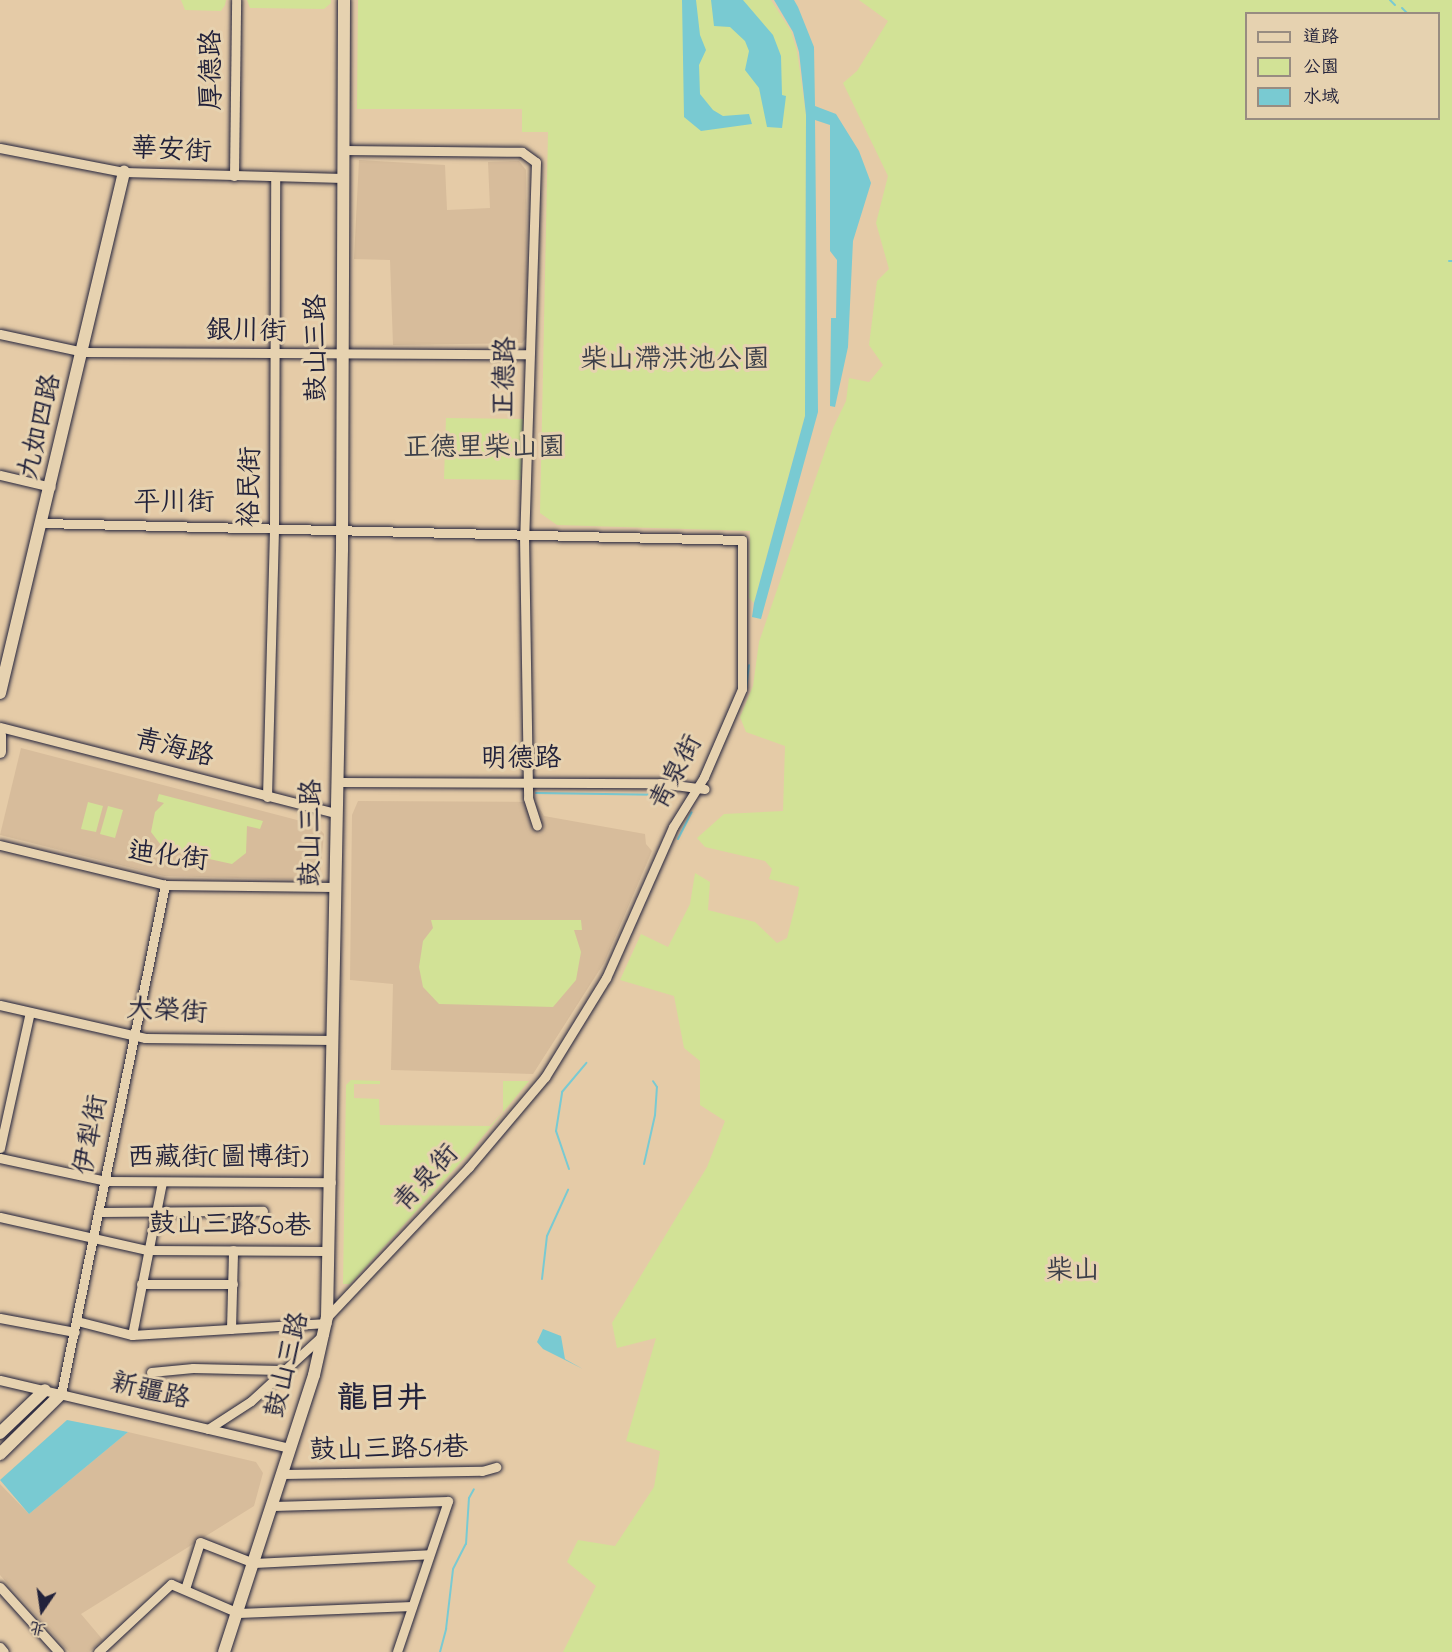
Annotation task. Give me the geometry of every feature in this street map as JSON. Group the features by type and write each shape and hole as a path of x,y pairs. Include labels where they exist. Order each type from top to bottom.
{"street":[{"name":"厚德路","path":"234,176 236,0"},
{"name":"鼓山三路","path":"224,1652 273,1506 327,1324 342,529 344,0"},
{"name":"華安街","path":"0,148 124,172 343,178"},
{"name":"正德路","path":"343,150 522,152 533,157 524,535 528,782 531,817 537,826"},
{"name":"九如四路","path":"1,686 51,487 124,172"},
{"name":"裕民街","path":"267,796 274,528 275,177"},
{"name":"銀川街","path":"0,334 83,352 342,356 529,354"},
{"path":"0,475 51,487"},
{"name":"平川街","path":"42,523 342,529"},
{"name":"青泉街","path":"208,1429 251,1401 327,1324 469,1167 545,1077 606,978 673,827 701,789 743,684 739,662 742,540 342,529"},
{"name":"青海路","path":"0,727 336,813"},
{"path":"0,735 0,752"},
{"name":"明德路","path":"337,782 660,783 701,789"},
{"name":"迪化街","path":"0,845 165,885 334,887"},
{"name":"伊犁街","path":"61,1394 165,885"},
{"name":"大榮街","path":"0,1005 135,1036 333,1040"},
{"path":"0,1148 30,1012"},
{"name":"西藏街(圖博街)","path":"0,1158 106,1180 331,1182"},
{"path":"132,1335 162,1182"},
{"path":"100,1212 263,1211"},
{"name":"鼓山三路50巷","path":"0,1217 95,1236 147,1250 329,1251"},
{"path":"231,1329 233,1250"},
{"path":"141,1284 233,1284"},
{"path":"0,1318 75,1332"},
{"path":"77,1321 132,1335 327,1324"},
{"path":"151,1372 229,1367 280,1370"},
{"name":"新疆路","path":"0,1380 290,1448"},
{"path":"0,1433 45,1390"},
{"path":"0,1454 61,1394"},
{"name":"鼓山三路51巷","path":"283,1474 473,1471 496,1467"},
{"path":"273,1506 448,1501 397,1652"},
{"path":"185,1588 200,1542 254,1563 429,1554"},
{"path":"99,1652 171,1584 185,1588 238,1613 412,1606"},
{"path":"2,1591 59,1652"},
{"path":"0,1647 4,1652"}],"shaded area":[{"path":"359,160 445,165 447,210 490,208 488,162 519,161 526,170 528,336 522,343 393,345 390,260 354,259"},
{"path":"21,748 316,825 324,834 320,874 312,880 164,876 0,835"},
{"path":"358,801 536,802 544,816 645,834 646,844 652,851 604,963 533,1074 391,1070 393,984 350,980 352,815"},
{"path":"128,1432 256,1462 263,1473 254,1506 81,1614 103,1640 89,1652 69,1652 0,1575 0,1484 29,1514"}],"green space":[{"path":"181,0 226,0 221,11 185,10"},
{"path":"247,0 331,0 331,3 324,9 250,8"},
{"name":"柴山滯洪池公園","path":"358,0 771,0 791,31 797,51 806,115 805,416 754,603 749,598 750,531 557,525 540,513 548,132 522,132 522,109 357,109"},
{"name":"柴山","path":"859,0 1452,0 1452,1652 563,1652 596,1586 567,1562 578,1540 615,1546 654,1487 660,1451 626,1441 656,1338 617,1348 612,1323 707,1167 725,1121 700,1105 700,1061 684,1048 674,996 620,980 641,934 668,947 690,904 695,873 710,882 708,910 755,922 777,943 787,938 798,895 799,887 769,879 772,869 765,861 705,847 697,838 724,814 783,811 785,746 746,732 740,717 753,686 759,642 833,428 846,401 849,378 869,382 883,365 869,345 877,281 889,269 876,223 888,176 843,83 857,71 888,21"},
{"name":"正德里柴山園","path":"446,418 523,419 521,480 444,479"},
{"path":"159,794 263,821 260,829 247,826 246,853 232,864 164,849 151,832 155,812 164,803 157,801"},
{"path":"88,802 103,806 96,832 81,829"},
{"path":"108,806 123,810 115,838 100,834"},
{"path":"431,920 581,920 582,930 574,930 581,952 576,980 553,1007 439,1004 423,987 419,967 423,941 433,928"},
{"path":"351,1080 380,1081 380,1084 354,1084 354,1098 379,1099 380,1125 490,1126 503,1112 503,1081 529,1081 470,1152 350,1284 343,1284 346,1085"}],"water":[{"path":"682,0 696,0 700,35 706,50 699,65 700,94 713,110 723,116 749,114 752,124 701,131 684,117"},
{"path":"711,0 743,0 773,35 781,56 782,95 786,96 782,128 767,127 759,88 745,70 749,51 745,41 730,27 714,26"},
{"path":"774,0 794,0 798,7 814,47 815,106 836,114 859,151 871,183 853,241 848,347 835,407 830,406 831,318 836,318 837,260 830,251 830,125 815,120 818,412 761,619 752,617 754,603 805,416 806,115 799,52 793,32"},
{"path":"543,1329 561,1336 565,1359 583,1369 543,1349 537,1342"},
{"path":"67,1420 128,1432 29,1514 0,1480"}],"waterway":[{"path":"1390,0 1395,5"},
{"path":"1402,8 1406,12"},
{"path":"746,689 749,665"},
{"path":"536,793 671,795"},
{"path":"678,839 692,812"},
{"path":"569,1169 556,1131 562,1092 586,1063"},
{"path":"644,1164 655,1115 657,1087 653,1081"},
{"path":"542,1279 547,1236 568,1190"},
{"path":"440,1652 446,1629 453,1569 466,1544 469,1498 474,1489"}],"district":[{"name":"龍目井","path":"382,1400"}]}
